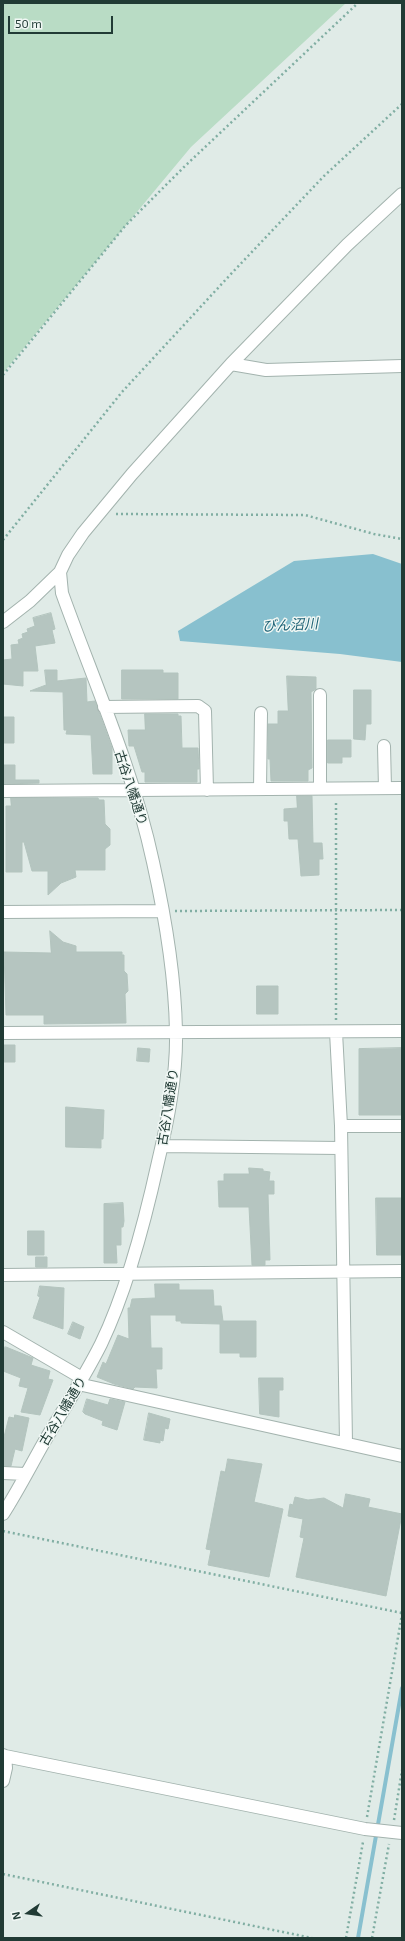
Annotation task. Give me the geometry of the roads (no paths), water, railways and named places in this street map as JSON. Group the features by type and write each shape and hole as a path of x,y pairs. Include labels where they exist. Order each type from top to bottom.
{"street":[{"path":"3,622 30,601 60,572 68,555 132,474 232,364 347,245 401,196"},
{"path":"232,364 266,370 402,366"},
{"name":"古谷八幡通り","path":"3,1514 101,1343 128,1274 153,1187 162,1146 172,1085 176,1032 162,911 153,860 134,790 62,592 60,572"},
{"path":"320,695 320,788"},
{"path":"104,707 198,706 205,711 207,790"},
{"path":"260,789 262,713"},
{"path":"384,746 385,788"},
{"path":"3,791 402,788"},
{"path":"3,912 162,911"},
{"path":"3,1033 402,1031"},
{"path":"336,1032 341,1126 340,1148 344,1272 346,1443"},
{"path":"341,1126 402,1126"},
{"path":"162,1146 340,1148"},
{"path":"3,1275 402,1271"},
{"path":"3,1332 80,1381 402,1456"},
{"path":"3,1473 26,1474"},
{"path":"3,1781 6,1768 4,1755 365,1829 397,1832"}],"water":[{"name":"びん沼川","path":"373,554 402,564 402,662 340,654 180,641 178,631 294,561"}],"waterway":[{"path":"358,1938 402,1688"}]}
